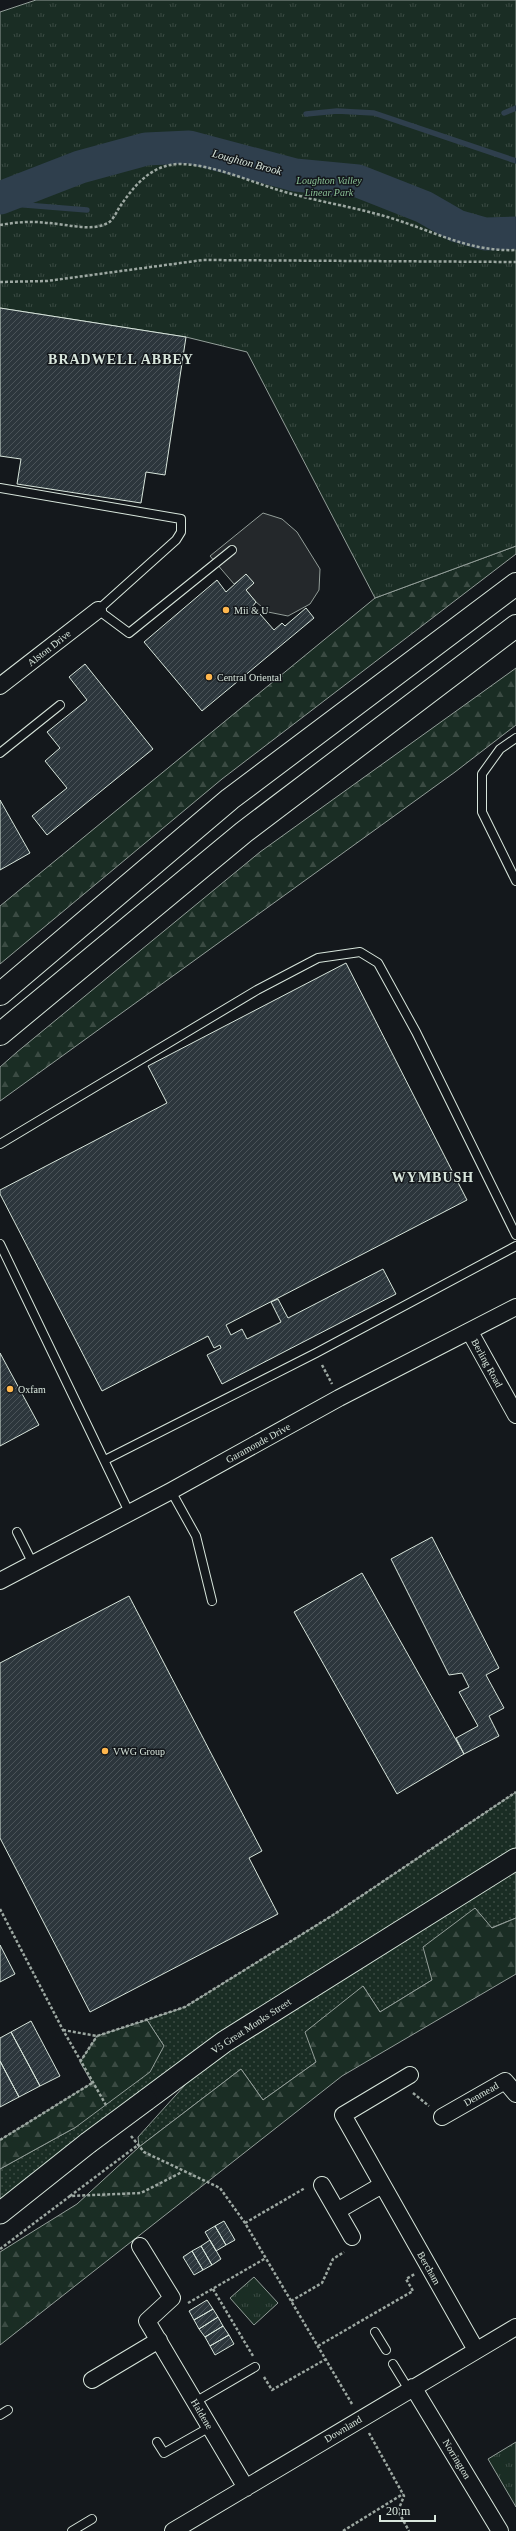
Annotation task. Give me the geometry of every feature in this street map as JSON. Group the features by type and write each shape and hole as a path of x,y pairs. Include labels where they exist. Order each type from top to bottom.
{"highway":[{"path":"0,994 230,799 516,584"},
{"path":"0,1034 244,832 516,626"}],"street":[{"name":"Alston Drive","path":"0,686 98,610"},
{"name":"Garamonde Drive","path":"0,1581 171,1491 339,1398 470,1332 516,1307"},
{"name":"Berling Road","path":"470,1332 516,1415"},
{"name":"V5 Great Monks Street","path":"0,2213 88,2143 224,2042 516,1859"},
{"name":"Bercham","path":"405,2079 343,2115 476,2350"},
{"name":"Denmead","path":"442,2117 505,2081 516,2094"},
{"path":"322,2185 352,2236"},
{"path":"337,2211 382,2185"},
{"path":"140,2246 172,2298"},
{"name":"Haldene","path":"172,2298 147,2321 246,2488"},
{"name":"Downland","path":"173,2531 476,2350 515,2329"},
{"path":"92,2380 158,2340"},
{"name":"Norrington","path":"411,2389 500,2531"}],"lane":[{"path":"0,488 182,519 181,532 176,540 98,610 129,633 232,550"},
{"path":"0,753 60,704"},
{"path":"516,738 500,749 482,774 482,812 516,880"},
{"path":"0,1144 257,990 318,958 360,952 378,963 416,1032 516,1235"},
{"path":"0,1244 129,1512"},
{"path":"105,1460 316,1353 516,1246"},
{"path":"171,1491 196,1536 212,1601"},
{"path":"17,1532 33,1564"},
{"path":"376,2332 386,2350"},
{"path":"393,2364 411,2389"},
{"path":"195,2402 255,2367"},
{"path":"0,2415 8,2410"},
{"path":"157,2442 164,2454 210,2427"},
{"path":"72,2531 92,2519"}],"path":[{"path":"0,225 19,222 70,226 100,226 110,222 131,190 142,178 165,166 178,164 218,170 285,192 399,220 472,247 516,250"},
{"path":"0,282 47,281 203,260 516,262"},
{"path":"316,1353 339,1398"},
{"path":"63,2030 98,2036 185,2007 333,1916 516,1792"},
{"path":"0,1909 80,2062 109,2109"},
{"path":"80,2062 98,2036"},
{"path":"405,2079 442,2117"},
{"path":"0,2140 92,2083"},
{"path":"128,2133 144,2152 183,2172 220,2188 246,2224 361,2419 403,2494 398,2511 410,2531"},
{"path":"0,2249 138,2144"},
{"path":"70,2196 141,2193 183,2172"},
{"path":"246,2224 310,2184 322,2185"},
{"path":"291,2301 322,2282 333,2259 348,2249 352,2236"},
{"path":"172,2298 186,2305 266,2258"},
{"path":"318,2346 413,2291 406,2279 428,2267"},
{"path":"213,2289 254,2359 255,2367 272,2390 326,2359"},
{"path":"343,2531 403,2494"}],"green space":[{"name":"Loughton Valley Linear Park","path":"36,0 516,0 516,546 375,598 247,352 186,337 0,308 0,12"},
{"path":"516,546 516,554 222,779 0,964 0,906 375,598"},
{"path":"516,668 516,725 455,772 0,1101 0,1067 17,1052 260,852"},
{"path":"516,1792 516,1918 491,1928 475,1908 432,1980 380,2012 363,1986 316,2062 263,2100 241,2069 139,2147 138,2137 222,2044 0,2213 0,2169 76,2127 164,2046 147,2020 185,2007 333,1915"},
{"path":"475,1908 492,1928 516,1918 516,1974 342,2076 0,2345 0,2252 77,2204 139,2147 241,2069 263,2100 316,2062 305,2032 363,1986 380,2012 432,1980 423,1947"},
{"path":"147,2020 164,2046 150,2072 76,2127 0,2169 0,2140 92,2083 80,2062 97,2036"},
{"path":"254,2277 278,2303 254,2325 230,2298"},
{"path":"516,2442 516,2507 488,2459"}],"shaded area":[{"path":"263,513 282,519 297,532 320,569 319,590 310,604 288,616 268,612 256,602 246,590 254,583 246,575 234,584 210,556"}],"building":[{"path":"0,308 186,337 165,475 146,472 141,503 17,484 21,459 0,456"},
{"name":"Central Oriental","path":"246,574 254,583 246,590 256,602 253,606 274,630 282,623 285,626 306,608 314,618 202,711 144,642 217,580 226,592"},
{"path":"85,664 153,749 47,835 32,816 67,788 45,761 60,748 47,732 87,700 69,677"},
{"path":"0,800 30,853 0,870"},
{"path":"346,963 467,1200 226,1325 231,1335 242,1329 247,1339 281,1322 271,1302 278,1299 288,1318 383,1269 396,1294 222,1384 207,1355 221,1348 220,1345 214,1348 208,1336 102,1391 0,1194 0,1190 167,1103 148,1066"},
{"name":"Oxfam","path":"0,1353 39,1425 0,1446"},
{"path":"432,1537 499,1668 486,1675 504,1708 489,1716 499,1736 464,1754 456,1738 478,1726 459,1692 469,1687 462,1673 449,1675 391,1559"},
{"path":"362,1573 464,1754 397,1794 294,1612"},
{"name":"VWG Group","path":"129,1596 262,1851 249,1858 278,1914 90,2012 0,1838 0,1663"},
{"path":"0,1945 15,1974 0,1982"},
{"path":"31,2021 60,2076 40,2086 11,2032"},
{"path":"11,2032 40,2086 19,2097 0,2061 0,2038"},
{"path":"0,2061 19,2097 0,2107"},
{"path":"224,2221 235,2240 226,2245 215,2226"},
{"path":"215,2226 226,2245 216,2251 205,2232"},
{"path":"210,2240 221,2259 212,2265 201,2246"},
{"path":"201,2246 212,2265 203,2270 192,2251"},
{"path":"192,2251 203,2270 194,2275 183,2257"},
{"path":"207,2300 213,2309 194,2320 189,2311"},
{"path":"213,2309 218,2317 199,2329 194,2320"},
{"path":"218,2317 223,2326 205,2337 199,2329"},
{"path":"223,2326 229,2335 210,2346 205,2337"},
{"path":"229,2335 234,2344 215,2355 210,2346"}],"waterway":[{"path":"504,113 516,108"},
{"path":"306,114 337,111 374,113 516,161"},
{"name":"Loughton Brook","path":"0,198 80,167 146,149 189,147 295,175 358,181 424,207 457,226 485,234 516,233"},
{"path":"0,203 87,210"}],"place":[{"name":"Mii & U","path":"226,610"},
{"name":"Central Oriental","path":"209,677"},
{"name":"Oxfam","path":"10,1389"},
{"name":"VWG Group","path":"105,1751"}],"district":[{"name":"BRADWELL ABBEY","path":"121,359"},
{"name":"WYMBUSH","path":"433,1177"}]}
